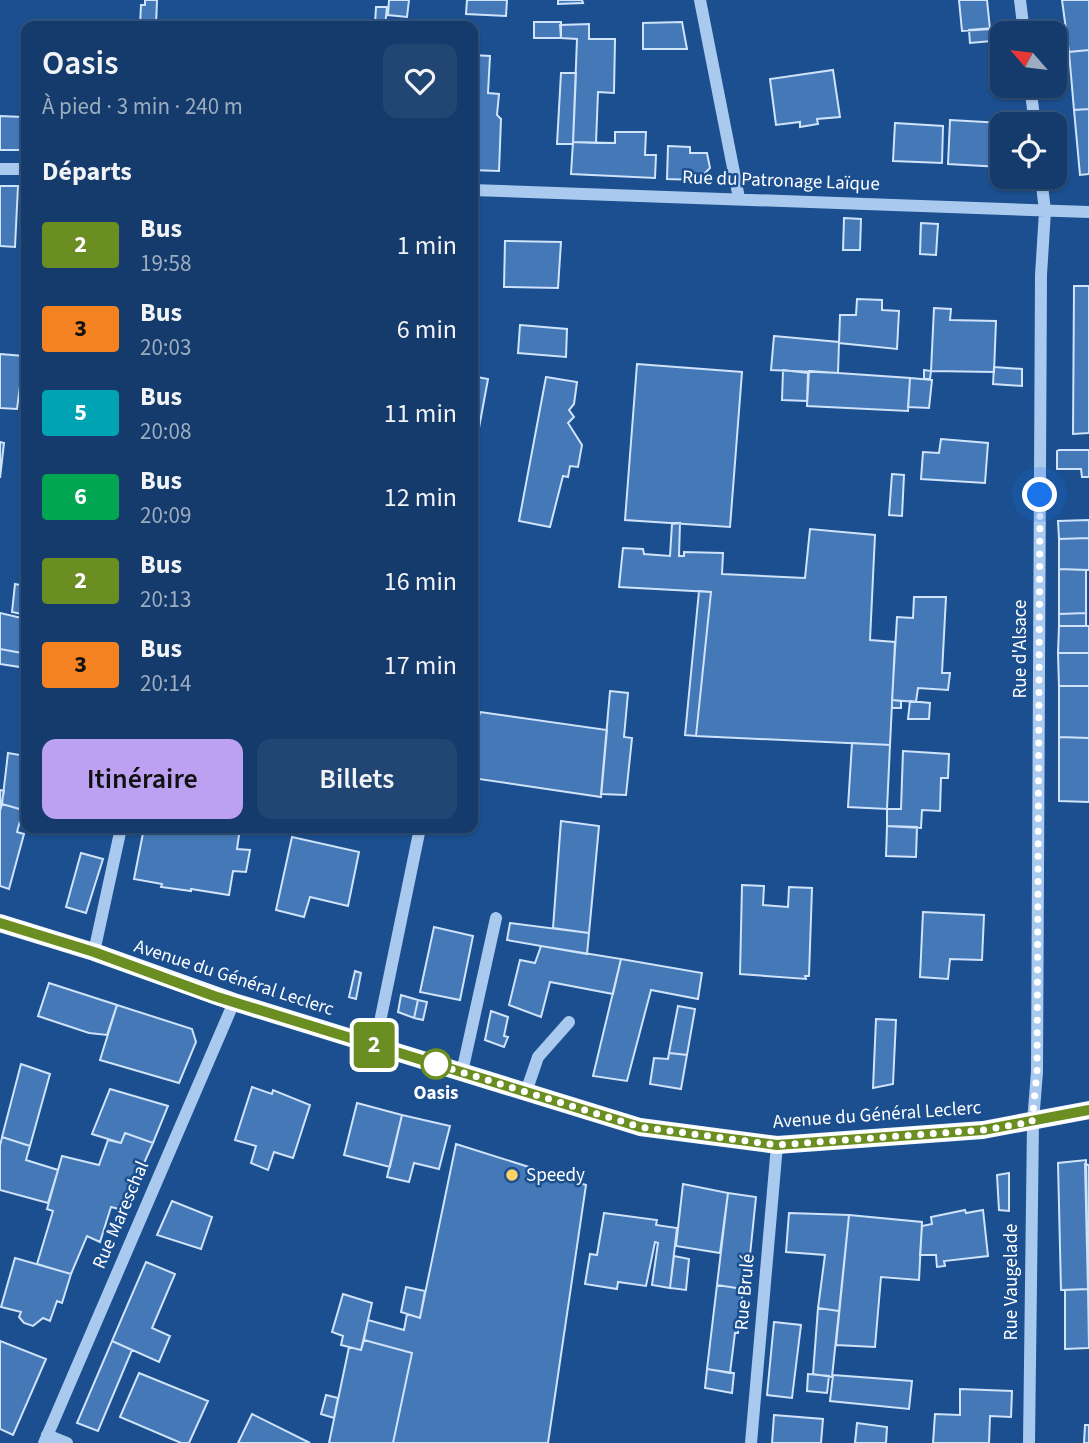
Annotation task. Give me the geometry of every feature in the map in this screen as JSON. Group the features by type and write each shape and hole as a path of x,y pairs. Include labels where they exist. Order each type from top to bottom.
{"main road":[{"name":"Avenue du Général Leclerc","path":"0,923 94,952 234,1002 640,1127 777,1145 983,1130 1089,1111"}],"street":[{"path":"700,0 739,198"},
{"path":"1020,0 1023,21"},
{"path":"0,169 21,170"},
{"name":"Rue d'Alsace","path":"1032,1122 1037,1072 1041,289 1045,211 1042,189"},
{"name":"Rue du Patronage Laïque","path":"478,190 1089,212"},
{"path":"94,952 120,833"},
{"path":"375,1046 419,833"},
{"path":"462,1072 496,918"},
{"name":"Rue Mareschal","path":"46,1439 234,1002"},
{"path":"526,1092 538,1057 569,1022"},
{"name":"Rue Vaugelade","path":"1029,1443 1032,1122"},
{"name":"Rue Brulé","path":"751,1443 777,1145"},
{"path":"46,1439 67,1443"}],"building":[{"path":"145,0 157,0 156,21 140,21 141,5 145,5"},
{"path":"389,0 409,0 407,17 388,15"},
{"path":"467,0 507,0 506,16 466,14"},
{"path":"558,0 582,0 583,3 558,4"},
{"path":"959,0 987,0 990,29 962,31"},
{"path":"1062,0 1089,0 1089,50 1069,52 1068,21 1065,21"},
{"path":"376,7 387,7 386,21 375,21"},
{"path":"534,22 561,22 561,38 534,38"},
{"path":"682,22 687,49 643,49 643,23"},
{"path":"589,24 589,39 615,39 614,93 598,92 596,143 573,142 577,39 561,38 560,25"},
{"path":"990,28 990,41 970,43 969,30"},
{"path":"1089,50 1089,109 1074,110 1069,52"},
{"path":"478,55 490,56 488,93 499,94 499,171 478,170"},
{"path":"833,70 840,117 817,119 818,124 800,127 800,122 776,125 770,79"},
{"path":"561,73 576,73 573,144 557,144"},
{"path":"1089,109 1089,174 1080,175 1074,110"},
{"path":"0,116 21,117 21,150 0,150"},
{"path":"950,120 990,122 990,166 948,164"},
{"path":"895,123 943,126 942,163 893,161"},
{"path":"615,132 646,132 645,155 656,155 655,178 571,174 573,142 615,143"},
{"path":"668,146 690,147 690,153 707,153 710,168 698,180 667,179"},
{"path":"0,186 18,186 15,247 0,246"},
{"path":"844,218 861,219 860,250 843,250"},
{"path":"921,223 938,224 936,255 920,254"},
{"path":"505,241 561,242 558,288 504,287"},
{"path":"1074,286 1089,286 1089,433 1073,434"},
{"path":"857,299 882,300 882,310 899,311 897,349 839,343 840,315 856,315"},
{"path":"934,308 951,309 950,320 996,321 994,372 931,371"},
{"path":"520,325 567,329 566,357 518,353"},
{"path":"774,336 839,342 838,373 771,370"},
{"path":"0,354 21,356 17,409 0,408"},
{"path":"637,364 742,372 730,527 625,520"},
{"path":"994,367 1022,369 1022,386 993,384"},
{"path":"783,370 808,373 807,401 782,400"},
{"path":"924,370 931,371 930,379 924,379"},
{"path":"809,371 910,378 908,411 807,406"},
{"path":"478,377 488,379 478,433"},
{"path":"546,377 577,382 574,404 569,410 574,417 568,423 582,445 578,467 570,466 568,477 563,476 550,527 519,521"},
{"path":"910,378 932,380 929,408 908,407"},
{"path":"941,439 988,443 985,483 921,479 923,452 939,453"},
{"path":"0,442 4,443 0,478"},
{"path":"1059,450 1089,450 1089,477 1082,477 1081,469 1057,469"},
{"path":"892,474 904,475 902,516 889,515"},
{"path":"1089,520 1089,538 1059,539 1058,521"},
{"path":"680,523 679,556 684,556 684,552 723,553 722,574 805,578 810,529 875,535 870,640 895,642 890,745 696,736 711,592 619,587 623,548 643,549 644,554 670,556 672,524"},
{"path":"1089,538 1089,570 1059,569 1059,539"},
{"path":"1059,569 1086,570 1086,613 1059,614"},
{"path":"15,584 21,585 21,614 12,612"},
{"path":"699,591 711,592 696,736 685,735"},
{"path":"914,597 946,597 942,673 950,673 948,690 918,688 916,702 892,700 897,617 913,618"},
{"path":"0,613 21,618 21,653 0,649"},
{"path":"1086,613 1086,626 1059,626 1059,614"},
{"path":"1059,626 1089,626 1089,653 1058,653"},
{"path":"0,649 21,653 20,667 0,664"},
{"path":"1058,653 1089,653 1089,686 1059,686"},
{"path":"1059,686 1089,686 1089,738 1059,737"},
{"path":"610,691 628,693 624,737 632,738 626,795 601,794"},
{"path":"892,700 901,701 901,708 892,708"},
{"path":"910,701 930,703 929,719 908,719"},
{"path":"480,712 607,730 601,797 478,779"},
{"path":"1059,737 1089,738 1089,802 1059,801"},
{"path":"852,743 890,745 887,809 848,807"},
{"path":"903,751 949,754 948,778 941,778 940,811 922,810 921,828 887,826 887,809 901,809"},
{"path":"8,753 21,755 21,810 2,804"},
{"path":"0,790 4,791 0,811"},
{"path":"2,804 21,809 17,832 24,834 9,889 0,886"},
{"path":"561,821 599,826 589,933 553,928"},
{"path":"887,826 917,827 916,857 886,856"},
{"path":"143,833 239,833 237,849 250,850 246,872 233,871 229,895 161,887 162,884 134,879"},
{"path":"292,837 359,852 348,906 310,897 304,917 276,910"},
{"path":"81,853 103,859 86,913 66,907"},
{"path":"742,885 764,886 763,905 788,907 789,887 812,888 809,976 805,976 806,979 740,974"},
{"path":"923,912 984,915 982,960 950,959 948,979 920,977"},
{"path":"510,923 589,933 587,954 507,940"},
{"path":"434,927 473,936 460,1000 420,992"},
{"path":"541,946 621,959 613,994 550,982 541,1017 509,1005 520,960 535,963"},
{"path":"621,959 702,973 698,999 651,990 627,1081 593,1076"},
{"path":"355,971 361,973 356,999 349,997"},
{"path":"49,983 117,1005 107,1035 89,1033 38,1016"},
{"path":"401,995 418,1000 414,1018 398,1012"},
{"path":"418,1000 427,1002 423,1020 414,1018"},
{"path":"117,1005 192,1029 196,1042 179,1083 100,1060"},
{"path":"678,1006 695,1009 687,1055 669,1053"},
{"path":"491,1011 508,1017 504,1036 508,1037 504,1047 485,1040"},
{"path":"876,1019 896,1020 893,1084 873,1088"},
{"path":"669,1053 687,1055 681,1089 650,1084 654,1058 668,1059"},
{"path":"21,1064 50,1074 30,1146 2,1137"},
{"path":"252,1087 272,1094 273,1090 310,1105 293,1158 274,1152 268,1170 251,1163 256,1146 235,1140"},
{"path":"110,1089 168,1106 153,1143 125,1133 121,1143 92,1134"},
{"path":"357,1103 402,1115 390,1167 344,1155"},
{"path":"402,1115 450,1126 439,1169 414,1163 409,1182 387,1177"},
{"path":"125,1133 153,1143 123,1210 111,1207 100,1242 87,1236 71,1274 37,1264 53,1211 47,1209 62,1156 99,1165 108,1140 121,1143"},
{"path":"2,1137 30,1146 26,1160 58,1170 48,1203 0,1190"},
{"path":"456,1144 586,1185 548,1443 393,1443 412,1353 364,1340 368,1320 404,1330 407,1314 420,1318"},
{"path":"1086,1160 1088,1289 1061,1290 1058,1163"},
{"path":"1085,1164 1089,1165 1089,1289 1088,1289"},
{"path":"1009,1173 1009,1211 999,1210 997,1175"},
{"path":"683,1184 728,1193 720,1253 676,1246"},
{"path":"728,1193 756,1197 750,1255 747,1256 743,1289 717,1285"},
{"path":"172,1201 212,1217 201,1249 157,1235"},
{"path":"965,1210 966,1213 983,1210 988,1256 944,1261 945,1266 937,1267 936,1255 920,1255 922,1226 932,1224 931,1217"},
{"path":"604,1213 657,1220 656,1225 677,1228 670,1288 652,1285 658,1243 655,1242 646,1286 618,1282 617,1289 585,1284 590,1254 597,1255"},
{"path":"789,1213 849,1215 839,1311 818,1308 825,1255 786,1252"},
{"path":"849,1215 922,1222 919,1280 881,1277 875,1347 836,1345"},
{"path":"674,1256 689,1259 686,1290 670,1288"},
{"path":"15,1258 71,1274 62,1303 57,1301 50,1321 43,1318 33,1326 24,1323 19,1317 21,1312 1,1307"},
{"path":"146,1262 175,1274 152,1328 170,1336 159,1362 112,1341"},
{"path":"717,1285 743,1289 730,1373 707,1369"},
{"path":"406,1287 425,1291 420,1318 401,1312"},
{"path":"1088,1289 1089,1348 1065,1349 1065,1290"},
{"path":"343,1294 372,1303 361,1350 341,1345 343,1336 332,1332"},
{"path":"818,1308 839,1311 832,1377 813,1374"},
{"path":"774,1322 801,1325 792,1398 767,1395"},
{"path":"364,1340 412,1353 393,1443 329,1443 349,1347 361,1350"},
{"path":"0,1341 46,1359 13,1435 0,1429"},
{"path":"112,1341 132,1350 98,1431 77,1423"},
{"path":"707,1369 734,1373 732,1393 705,1388"},
{"path":"139,1373 208,1401 189,1443 181,1443 120,1417"},
{"path":"808,1374 829,1376 827,1393 807,1391"},
{"path":"833,1375 912,1381 909,1409 830,1401"},
{"path":"960,1389 1012,1391 1011,1417 990,1416 989,1443 933,1443 935,1414 960,1415"},
{"path":"326,1395 338,1398 334,1418 321,1414"},
{"path":"252,1414 310,1443 238,1443"},
{"path":"774,1415 823,1419 821,1443 772,1443"},
{"path":"857,1423 887,1427 886,1443 855,1443"},
{"path":"1085,1425 1089,1425 1089,1443 1084,1443"}],"bus line":[{"name":"2","path":"0,923 94,952 214,996 640,1127 777,1145 983,1130 1089,1110"}],"place":[{"name":"Oasis","path":"436,1064"},
{"name":"Speedy","path":"512,1175"}],"route":[{"path":"436,1064 432,1063 640,1127 777,1145 983,1130 1032,1122 1037,1072 1040,495"}]}
